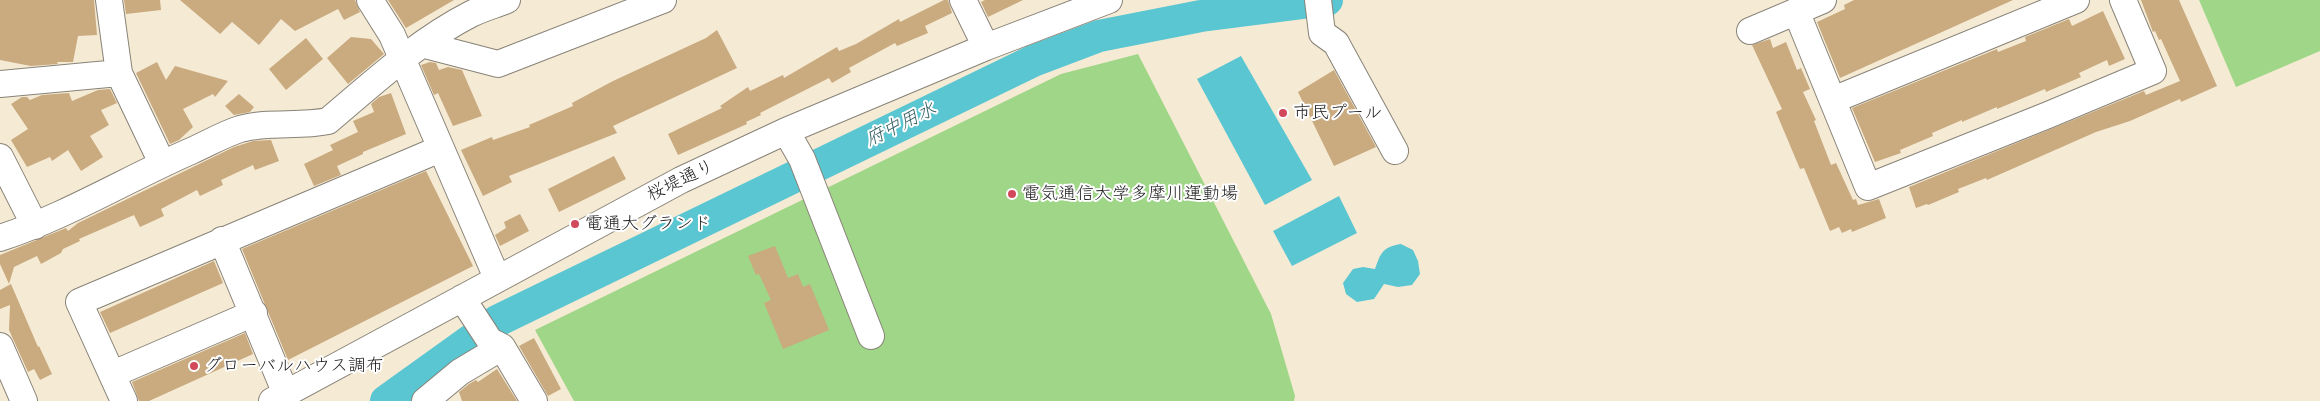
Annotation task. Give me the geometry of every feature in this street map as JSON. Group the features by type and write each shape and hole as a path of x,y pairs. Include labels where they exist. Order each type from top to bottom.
{"street":[{"path":"109,0 119,73 162,163"},
{"path":"370,0 392,35 497,278"},
{"path":"425,44 498,64 663,0"},
{"path":"963,0 986,47"},
{"name":"桜堤通り","path":"279,397 681,180 786,130 986,47 1056,9 1109,0"},
{"path":"1318,0 1322,33 1336,43 1395,151"},
{"path":"1750,31 1823,0"},
{"path":"1833,100 2076,0"},
{"path":"1796,12 1868,187 2153,71 2124,0"},
{"path":"0,238 35,226 162,163 240,129 286,123 315,124 328,121 402,59 472,14 495,2"},
{"path":"0,84 119,73"},
{"path":"786,130 802,159 871,336"},
{"path":"124,401 79,302 440,149"},
{"path":"0,157 35,226"},
{"path":"222,240 254,313 279,397"},
{"path":"462,298 490,341 502,347 534,401"},
{"path":"112,374 254,313"},
{"path":"0,346 24,401"},
{"path":"442,396 460,372 502,347"}],"green space":[{"path":"2199,0 2320,0 2320,51 2236,87"},
{"name":"電気通信大学多摩川運動場","path":"1138,54 1271,314 1295,396 1294,401 574,401 535,330 1061,74"}],"water":[{"path":"1241,56 1312,180 1265,205 1197,79"},
{"path":"1339,196 1357,233 1292,266 1273,231"},
{"path":"1401,244 1413,250 1418,261 1420,274 1412,285 1398,287 1384,284 1374,299 1357,302 1346,294 1343,283 1353,269 1363,267 1375,269 1379,258 1386,249"}],"building":[{"path":"0,0 94,0 97,35 78,36 73,62 57,62 58,64 31,66 0,60"},
{"path":"124,0 160,0 161,10 126,14"},
{"path":"180,0 355,0 360,12 344,20 338,9 295,31 281,19 259,45 232,22 220,34"},
{"path":"388,0 454,0 406,28"},
{"path":"944,0 948,0 952,13 925,26 928,33 897,46 895,43 849,68 851,72 832,83 829,78 760,113 761,115 746,122 747,124 678,155 668,134 722,108 720,106 748,87 750,91 783,75 784,78 837,47 839,51 856,44 899,19 900,22"},
{"path":"985,0 1023,0 988,17 981,2"},
{"path":"1854,0 2013,0 1840,78 1817,22 1845,9 1844,5"},
{"path":"2141,0 2179,0 2217,86 2181,102 2180,99 2130,121 2096,132 1987,180 1986,178 1958,189 1959,192 1916,208 1909,187 2144,91 2146,95 2180,81 2161,39 2159,40 2155,31 2153,32"},
{"path":"2103,11 2125,59 2109,66 2107,60 2079,73 2081,77 2046,92 2045,89 1962,122 1962,120 1932,133 1933,136 1900,150 1901,153 1875,162 1852,108 1997,49 1998,52 2026,41 2025,37 2069,19 2072,26"},
{"path":"717,30 737,68 613,126 617,133 509,176 512,182 483,196 461,150 492,137 493,140 530,127 529,125 573,106 572,103 613,81 706,38"},
{"path":"351,37 371,39 384,54 348,84 327,58"},
{"path":"306,38 323,59 286,90 269,69"},
{"path":"1770,39 1773,48 1786,42 1797,70 1801,68 1810,89 1803,92 1816,120 1814,121 1831,165 1836,163 1853,200 1856,199 1858,205 1879,199 1886,218 1852,232 1851,229 1842,233 1839,227 1830,231 1804,168 1800,169 1776,112 1782,109 1752,45"},
{"path":"157,62 166,80 175,66 228,81 215,97 213,94 183,109 193,127 179,140 170,144 136,73"},
{"path":"430,62 436,63 439,70 448,67 462,70 482,116 453,126 438,93 434,95 421,65"},
{"path":"1334,70 1376,147 1334,166 1298,92"},
{"path":"110,89 117,103 101,110 109,125 90,136 103,157 81,171 68,150 52,161 50,157 27,167 11,140 28,129 11,104 22,97 27,97 30,100 42,95 69,93 72,101 98,90"},
{"path":"391,93 406,134 363,152 363,154 337,166 341,175 314,186 304,164 333,150 330,145 358,132 353,121 374,112 371,104 379,97"},
{"path":"239,94 254,107 250,112 234,115 225,106"},
{"path":"271,140 279,161 255,170 253,165 221,180 223,185 200,196 197,190 161,209 164,216 140,227 134,215 79,239 80,241 63,249 61,253 41,264 37,256 14,267 9,284 0,264 0,255 66,228 68,231 78,223 234,147 253,141"},
{"path":"614,156 626,179 559,212 548,189"},
{"path":"426,171 473,266 288,360 242,249"},
{"path":"520,214 529,231 500,246 495,235 506,228 504,222"},
{"path":"775,246 788,278 798,274 803,287 810,284 829,330 783,349 764,303 771,300 759,274 756,275 748,256"},
{"path":"214,261 223,283 110,333 100,312"},
{"path":"11,284 38,347 52,374 40,380 34,369 28,372 9,330 10,305 0,309 0,290"},
{"name":"グローバルハウス調布","path":"245,333 253,354 149,401 139,401 132,382"},
{"path":"534,338 561,389 548,396 519,346"},
{"path":"497,369 517,401 462,401 459,392 469,384 476,380 478,382"}],"waterway":[{"name":"府中用水","path":"497,321 1033,61 1099,36 1201,16 1327,0"},
{"name":"府中用水","path":"386,401 471,340"}],"place":[{"name":"市民プール","path":"1283,113"},
{"name":"電気通信大学多摩川運動場","path":"1012,194"},
{"name":"電通大グランド","path":"575,224"},
{"name":"グローバルハウス調布","path":"194,366"}]}
